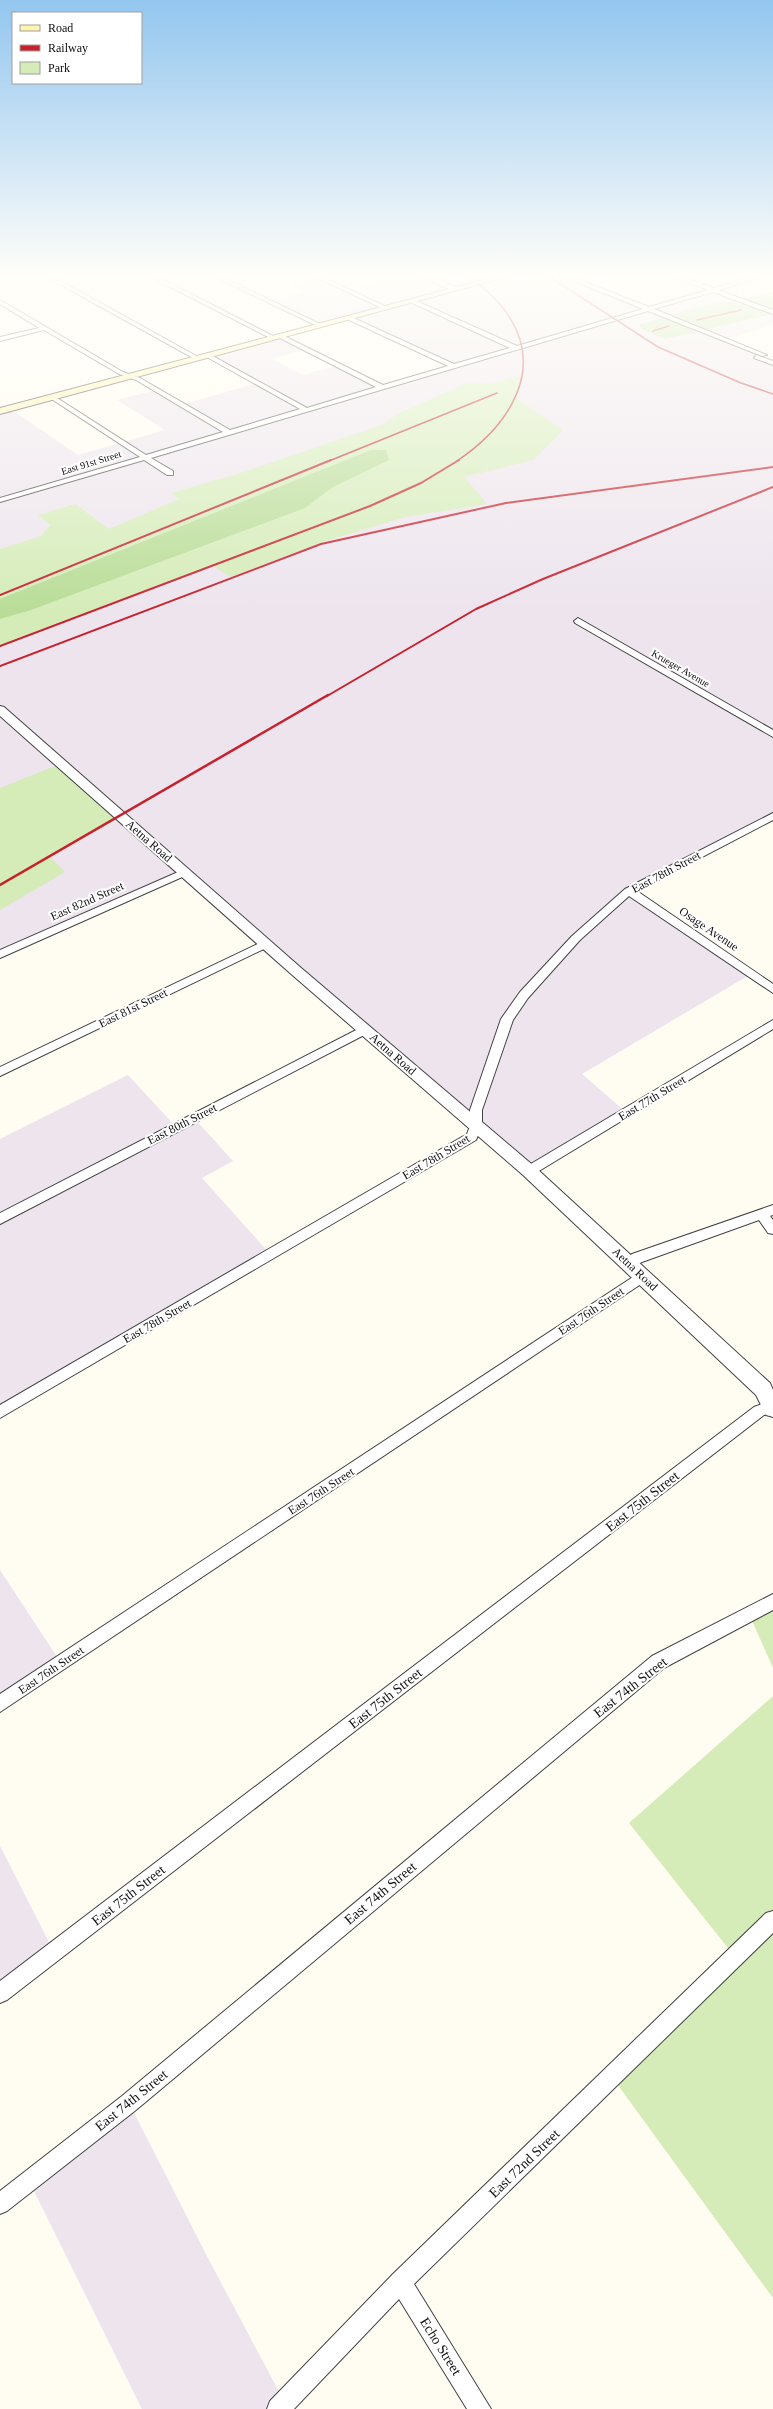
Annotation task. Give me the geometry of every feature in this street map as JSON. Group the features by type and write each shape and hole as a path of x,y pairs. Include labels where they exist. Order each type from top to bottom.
{"main road":[{"path":"0,411 88,387"}],"street":[{"path":"150,387 228,432"},
{"path":"265,387 306,410"},
{"name":"East 91st Street","path":"0,500 380,387"},
{"path":"52,397 170,473"},
{"name":"Krueger Avenue","path":"578,621 773,734"},
{"name":"Aetna Road","path":"0,710 364,1030 530,1171 763,1389 773,1407"},
{"name":"East 78th Street","path":"0,1412 472,1137 476,1126 476,1110 507,1019 524,995 576,938 630,891 773,816"},
{"name":"East 82nd Street","path":"0,954 185,872"},
{"name":"Osage Avenue","path":"630,891 773,989"},
{"name":"East 81st Street","path":"0,1072 266,944"},
{"name":"East 77th Street","path":"530,1171 773,1024"},
{"name":"East 80th Street","path":"0,1220 364,1030"},
{"path":"628,1264 637,1258 767,1212 773,1229"},
{"name":"East 76th Street","path":"0,1704 642,1276"},
{"name":"East 75th Street","path":"0,1993 759,1410 773,1407"},
{"name":"East 74th Street","path":"0,2204 129,2103 658,1662 773,1602"},
{"name":"East 72nd Street","path":"278,2409 401,2282 773,1920"},
{"name":"Echo Street","path":"401,2282 480,2409"}],"shaded area":[{"path":"242,387 773,387 773,818 630,891 751,974 582,1074 627,1113 529,1171 185,872 0,954 0,411 9,408 78,455 165,430 117,400 156,390 181,405"},
{"path":"128,1075 176,1127 194,1118 233,1161 202,1178 271,1255 0,1412 0,1139"},
{"path":"0,1570 61,1663 0,1704"},
{"path":"0,1846 54,1952 0,1993"},
{"path":"129,2103 210,2262 285,2403 278,2409 142,2409 29,2181"}],"green space":[{"path":"457,387 520,387 517,399 563,430 533,460 464,477 487,504 406,517 326,541 231,577 213,566 0,646 0,549 41,536 50,525 38,515 75,504 109,529 179,499 171,493 237,474 382,425 399,413"},
{"path":"371,450 386,450 389,460 333,487 305,508 31,610 0,619 0,599"},
{"path":"60,764 121,817 50,857 65,872 0,910 0,788"},
{"path":"773,1602 773,1668 749,1614"},
{"path":"773,1696 773,2298 612,2077 735,1957 629,1823"}],"railway":[{"path":"457,461 476,447 493,431 507,413 517,394 519,387"},
{"path":"754,387 773,394"},
{"path":"329,461 497,393"},
{"path":"0,595 331,460"},
{"path":"0,646 370,506 421,483 459,460"},
{"path":"0,666 321,544 506,503 773,467"},
{"path":"327,696 476,609 543,579 773,487"},
{"path":"0,885 328,695"}]}
